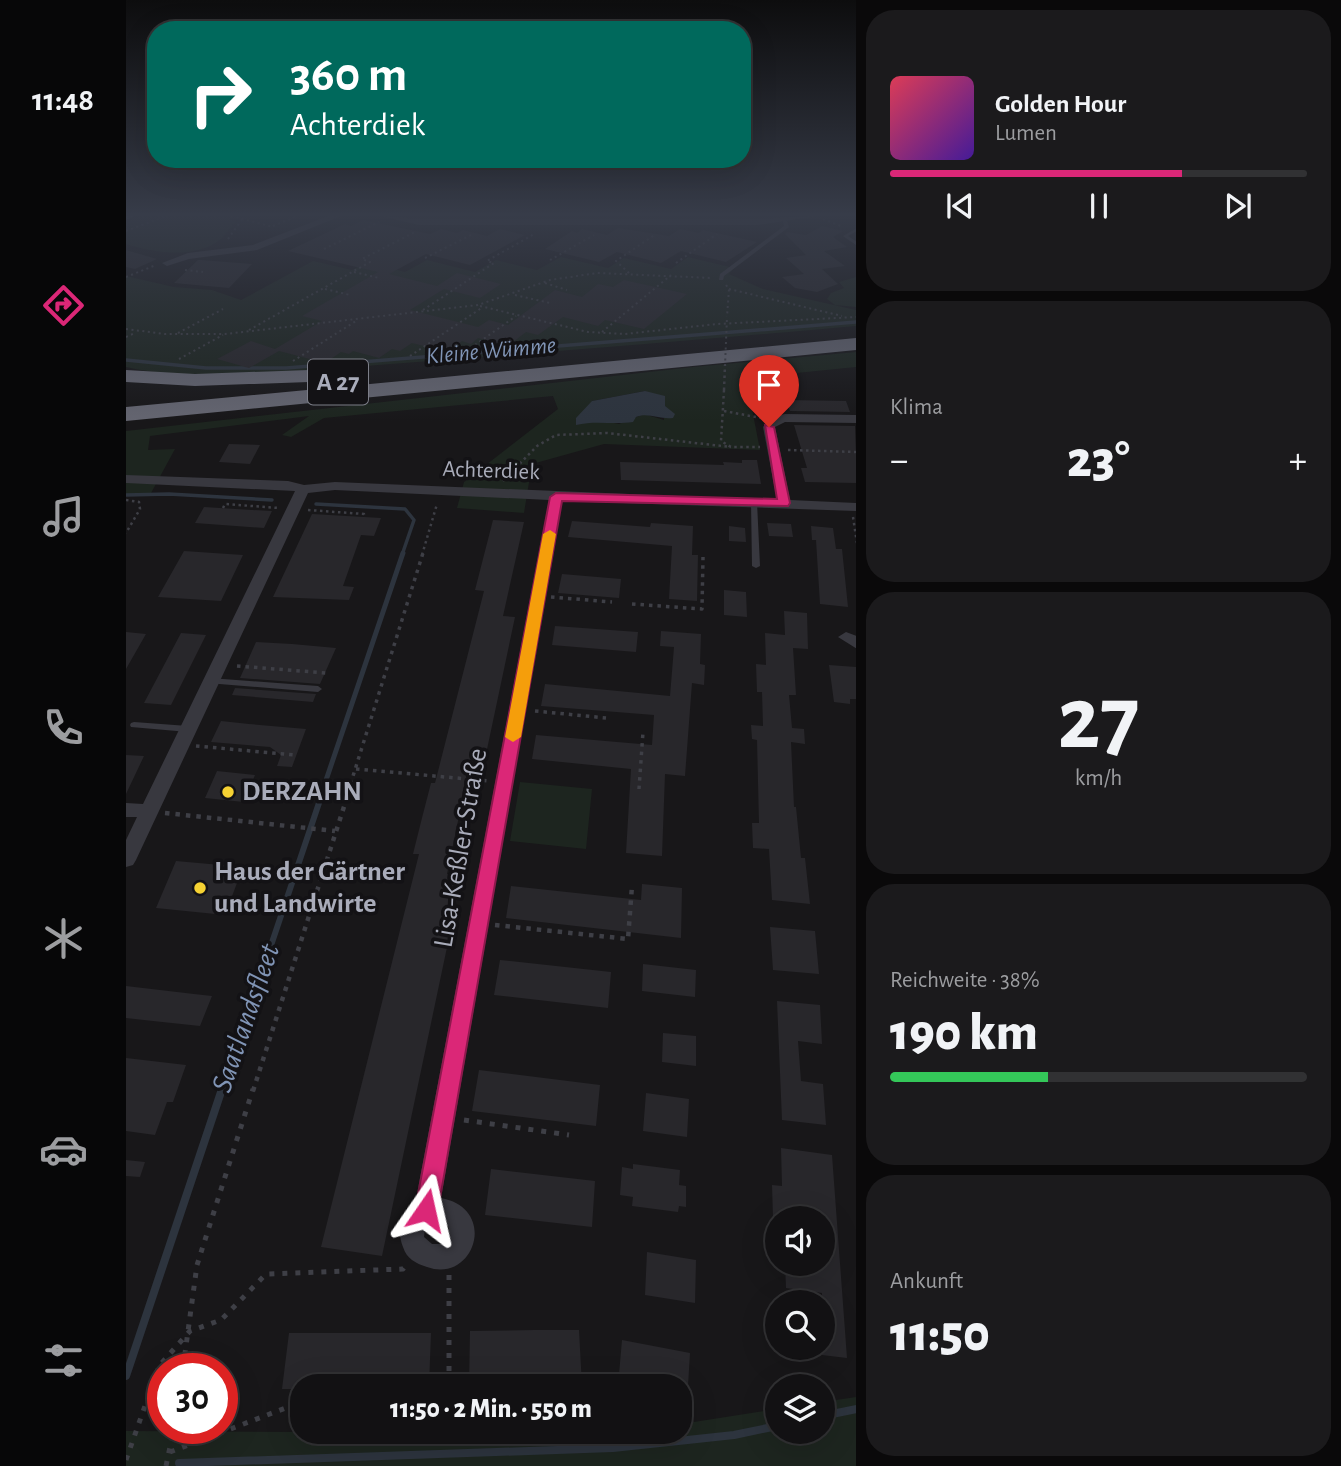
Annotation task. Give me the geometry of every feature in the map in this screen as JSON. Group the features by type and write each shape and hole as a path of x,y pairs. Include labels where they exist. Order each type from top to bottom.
{"highway":[{"name":"A 27","path":"126,403 551,361 852,326"},
{"name":"A 27","path":"126,414 856,344"},
{"path":"126,392 309,376 551,361"},
{"path":"126,376 195,380 309,376"},
{"path":"126,423 410,388"}],"street":[{"path":"784,503 769,427 773,421 785,418 856,419"},
{"name":"Achterdiek","path":"126,479 288,485 304,489 335,486 854,507"},
{"path":"126,860 298,495 304,489"},
{"name":"Lisa-Keßler-Straße","path":"415,1248 411,1238 412,1227 417,1217 426,1210 556,497"},
{"path":"126,810 149,811"},
{"path":"415,1248 426,1256 440,1259 453,1253 462,1240 463,1226 455,1214 441,1208 426,1210"}],"lane":[{"path":"754,502 756,566"},
{"path":"211,681 317,690"},
{"path":"134,725 188,729"}],"path":[{"path":"247,331 330,284"},
{"path":"422,311 462,284"},
{"path":"126,333 225,334 478,305 537,284"},
{"path":"550,284 567,290"},
{"path":"600,333 659,284"},
{"path":"726,284 729,289 852,326"},
{"path":"323,288 350,295"},
{"path":"729,289 721,441 731,447"},
{"path":"514,294 550,303"},
{"path":"478,305 600,333 680,330 717,324 852,326"},
{"path":"410,356 484,307"},
{"path":"177,334 223,309"},
{"path":"475,345 517,315"},
{"path":"852,326 856,317"},
{"path":"293,361 359,319"},
{"path":"126,333 137,332"},
{"path":"179,359 225,334"},
{"path":"723,411 756,418"},
{"path":"503,481 537,446 556,435 607,433 731,447 856,452"},
{"path":"186,1353 197,1265 406,612 440,492"},
{"path":"126,500 139,502 140,509 126,533"},
{"path":"854,507 856,543"},
{"path":"632,604 702,609 703,557"},
{"path":"539,597 612,602"},
{"path":"218,665 326,673"},
{"path":"518,709 606,718"},
{"path":"639,789 643,732"},
{"path":"180,745 295,755"},
{"path":"356,769 505,782"},
{"path":"149,811 335,831"},
{"path":"479,924 628,939 632,886"},
{"path":"443,1117 569,1135"},
{"path":"126,1460 159,1366 190,1331 221,1320 266,1275 403,1269 415,1248"},
{"path":"440,1259 448,1270 449,1374"},
{"path":"170,1452 290,1406"},
{"path":"166,1466 171,1444"}],"shaded area":[{"path":"126,284 163,284 212,290 241,300 270,284 753,284 856,310 856,326 223,376 189,375 126,367"},
{"path":"841,284 856,284 856,307 835,305 827,299 831,293 844,288"},
{"path":"856,352 856,367 746,378 760,450 604,444 532,464 524,513 457,508 464,482 558,409 553,396 324,418 291,437 282,435 309,416 150,436 148,450 175,449 150,495 126,494 126,431 693,367","holes":["645,391 664,406 664,420 644,414 619,424 599,420 588,422 592,401"]},
{"path":"645,391 665,396 665,406 675,414 673,418 645,415 636,417 633,422 576,425 576,418 592,401"},
{"path":"520,782 592,789 586,849 510,841"},
{"path":"856,1397 856,1466 126,1466 126,1431 147,1431 147,1444 238,1444 238,1432 290,1432 290,1444 692,1444 692,1422 765,1411 765,1444 835,1444 835,1400"}],"building":[{"path":"190,284 232,284 229,288"},
{"path":"357,284 500,284 480,298 444,289 410,310 478,327 489,320 508,325 555,290 582,297 597,284 613,287 617,284 644,284 687,294 644,329 605,320 598,326 563,317 538,335 526,332 508,346 478,338 471,344 462,341 448,352 412,343 400,351 392,349 379,358 353,351 349,354 341,352 325,363 279,351 249,368 217,359 251,341 275,349 322,321 302,316"},
{"path":"791,284 837,284 817,292 795,288"},
{"path":"786,400 846,401 850,412 790,411"},
{"path":"794,425 855,426 856,483 805,482 801,468 807,468"},
{"path":"229,444 260,445 250,464 219,462"},
{"path":"742,460 757,460 761,484 621,480 620,462 724,465 723,462 742,463"},
{"path":"204,507 272,511 264,528 195,523"},
{"path":"312,514 381,518 374,536 361,535 343,586 354,587 349,600 273,597"},
{"path":"493,520 524,522 503,616 515,617 482,773 469,772 458,821 447,874 462,876 382,1256 321,1247 419,854 413,854 431,783 435,783 484,591 475,590"},
{"path":"572,521 650,527 651,523 693,526 692,555 698,555 697,601 669,599 672,546 568,537"},
{"path":"767,523 791,524 793,537 769,536"},
{"path":"729,526 745,528 746,542 729,541"},
{"path":"811,526 833,528 836,549 842,549 848,607 820,604 816,540 812,540"},
{"path":"184,551 243,555 221,601 158,597"},
{"path":"562,574 621,579 619,598 558,593"},
{"path":"724,590 746,592 747,617 724,615"},
{"path":"784,611 807,613 808,649 793,648 796,695 789,695 792,728 804,729 805,744 791,742 794,807 801,858 805,858 810,904 772,900 769,849 753,848 752,823 759,823 757,740 752,739 751,725 763,726 762,692 757,692 756,664 766,665 765,633 785,635"},
{"path":"555,626 638,632 636,652 552,645"},
{"path":"661,631 701,634 700,664 705,665 704,685 692,683 685,776 665,774 662,856 626,853 631,769 532,759 536,735 652,745 654,715 541,706 545,684 670,696 674,647 660,646"},
{"path":"126,632 146,634 126,669"},
{"path":"181,633 206,635 171,705 144,703"},
{"path":"256,642 336,648 320,684 240,678"},
{"path":"829,665 856,667 856,699 850,699 850,704 834,702"},
{"path":"235,688 316,694 313,702 232,695"},
{"path":"221,721 306,729 292,767 277,766 281,755 270,747 211,742"},
{"path":"126,755 144,756 126,794"},
{"name":"DERZAHN","path":"217,771 255,775 244,802 205,798"},
{"name":"Haus der Gärtner und Landwirte","path":"176,861 243,867 225,915 156,908"},
{"path":"642,884 682,888 681,938 506,918 511,886 641,900"},
{"path":"770,927 815,931 819,974 773,970"},
{"path":"500,960 611,972 608,1008 494,995"},
{"path":"643,964 696,970 695,997 642,991"},
{"path":"126,986 212,996 200,1026 126,1018"},
{"path":"777,1001 820,1005 822,1044 798,1041 801,1081 823,1084 826,1125 782,1120"},
{"path":"663,1033 696,1036 696,1066 662,1062"},
{"path":"126,1058 186,1065 173,1102 167,1102 155,1135 126,1131"},
{"path":"479,1070 600,1085 596,1126 472,1111"},
{"path":"646,1093 689,1099 687,1137 643,1131"},
{"path":"781,1148 832,1155 847,1358 835,1357 835,1290 786,1288 786,1276 835,1276 835,1206 773,1206 772,1185 782,1186"},
{"path":"126,1160 145,1162 140,1177 126,1176"},
{"path":"633,1164 680,1170 679,1185 686,1186 686,1207 679,1206 678,1212 632,1206 633,1197 620,1195 622,1167 633,1169"},
{"path":"491,1169 595,1181 592,1227 485,1215"},
{"path":"647,1252 696,1260 695,1303 645,1295"},
{"path":"579,1330 581,1374 469,1374 470,1331"},
{"path":"289,1333 431,1333 429,1374 290,1374 290,1389 282,1389"},
{"path":"622,1340 690,1353 689,1374 619,1374"}],"waterway":[{"name":"Kleine Wümme","path":"126,360 206,368 286,368 856,322"},
{"name":"Saatlandsfleet","path":"126,495 169,494 272,500"},
{"name":"Saatlandsfleet","path":"316,504 405,509 414,520 402,555"},
{"name":"Saatlandsfleet","path":"322,792 403,553"},
{"name":"Saatlandsfleet","path":"222,1091 323,791"},
{"name":"Saatlandsfleet","path":"126,1376 222,1089"},
{"path":"835,1413 856,1409"},
{"path":"179,1463 613,1448 734,1435 765,1429"}],"slow traffic":[{"path":"513,737 550,534"}],"place":[{"name":"DERZAHN","path":"228,792"},
{"name":"Haus der Gärtner und Landwirte","path":"200,888"}],"route":[{"path":"426,1210 556,497 784,503 769,427"}]}
